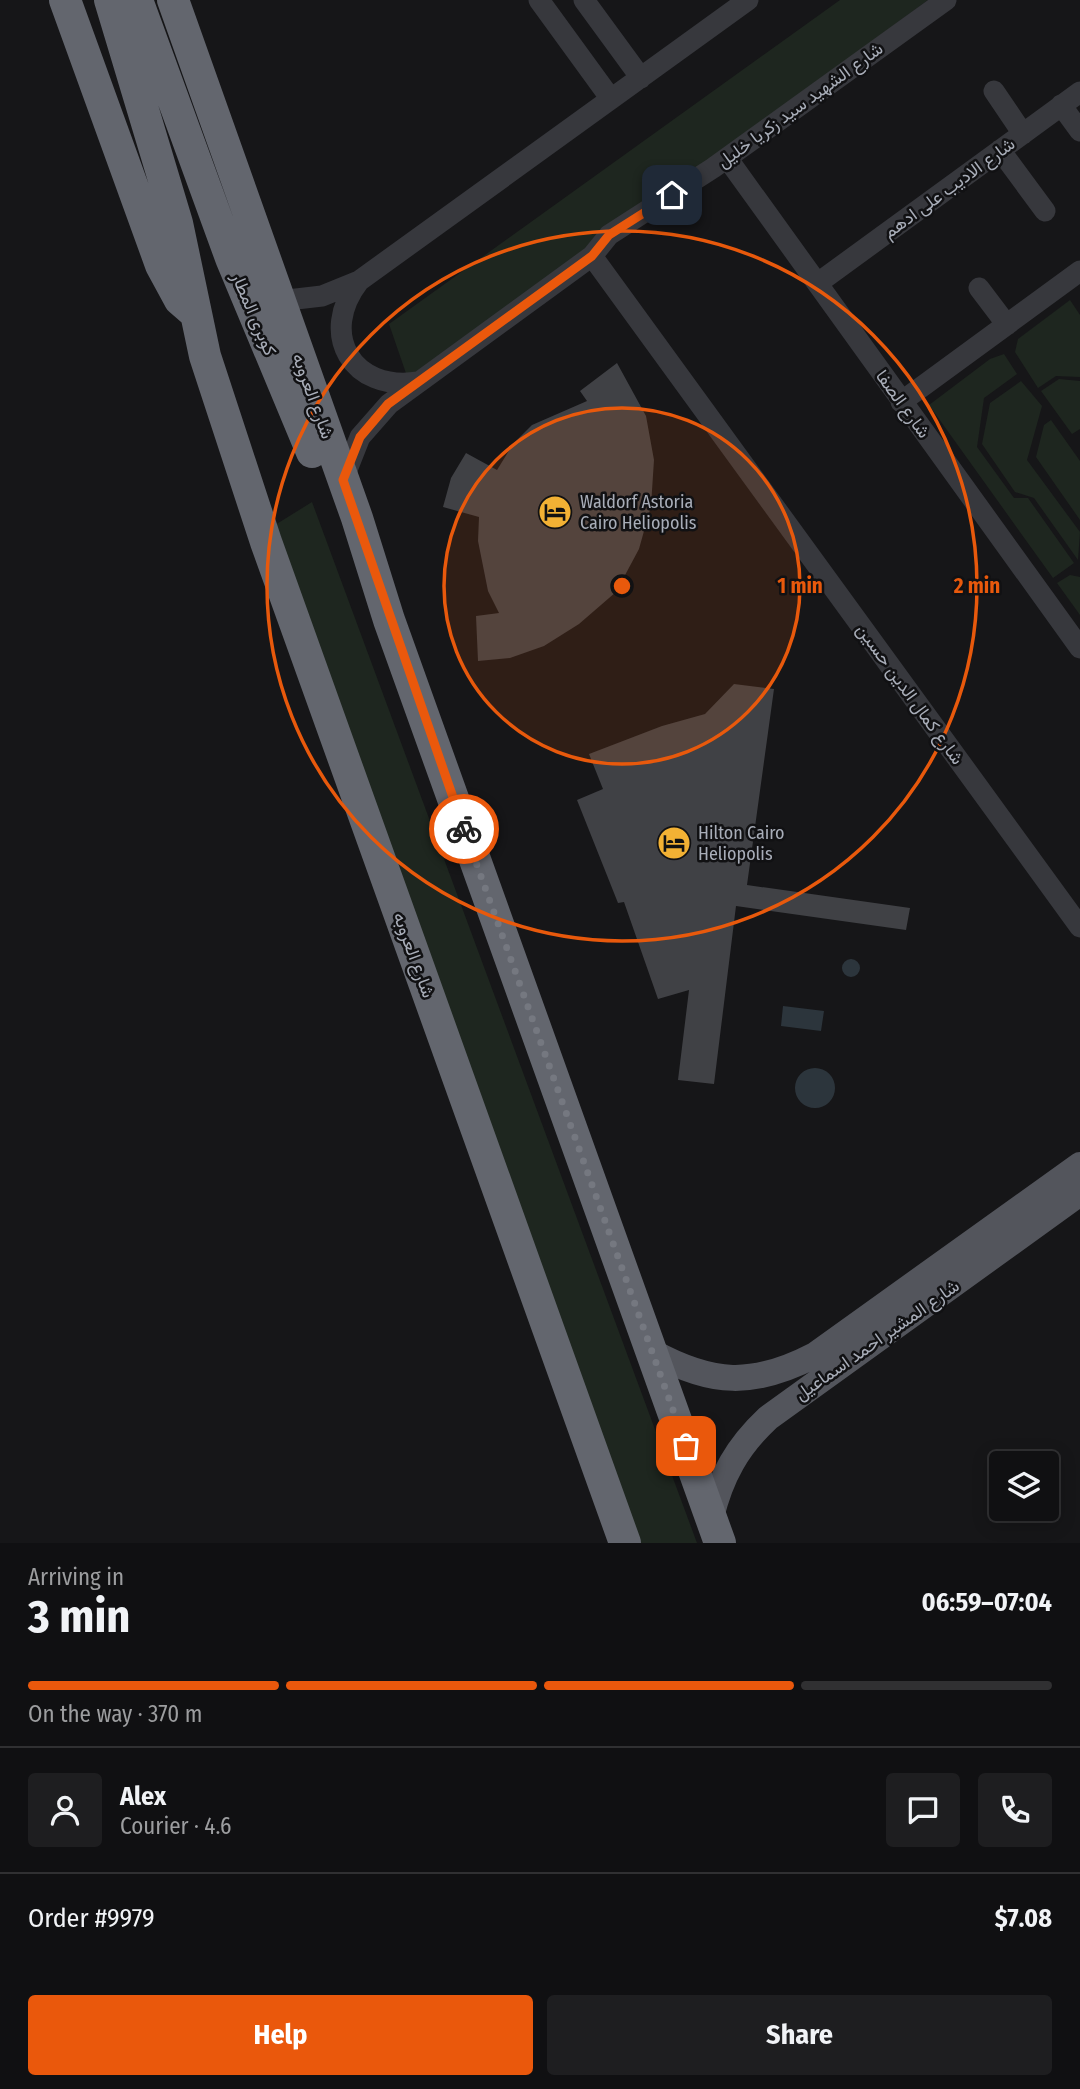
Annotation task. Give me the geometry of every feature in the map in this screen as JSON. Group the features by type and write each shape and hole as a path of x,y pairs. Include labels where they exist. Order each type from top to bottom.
{"highway":[{"path":"65,0 161,265 180,300 195,314"},
{"name":"شارع العروبه","path":"110,0 177,223 195,314 212,378 266,542 625,1543"},
{"name":"كوبرى المطار","path":"138,0 231,258 352,550 389,620"},
{"name":"شارع العروبه","path":"173,0 343,480 389,620 719,1535"}],"main road":[{"name":"شارع المشير احمد اسماعيل","path":"719,1535 718,1489 730,1462 747,1438 768,1418 1080,1166"},
{"name":"شارع المشير احمد اسماعيل","path":"652,1352 698,1375 725,1380 751,1378 777,1371 815,1354 1080,1193"}],"street":[{"path":"539,0 611,99"},
{"path":"584,0 641,78"},
{"path":"279,302 322,296 359,281 748,0"},
{"name":"شارع الشهيد سيد زكريا خليل","path":"343,480 352,453 371,422 418,382 592,256 609,235 727,159 946,0"},
{"path":"994,91 1023,134"},
{"name":"شارع الاديب على ادهم","path":"818,283 1080,92"},
{"path":"1061,106 1080,131"},
{"path":"1000,150 1045,211"},
{"name":"شارع الصفا","path":"727,159 1080,648"},
{"name":"شارع كمال الدين حسين","path":"592,256 1080,927"},
{"path":"901,401 1080,271"},
{"path":"359,281 346,297 340,316 341,336 348,355 361,371 378,381 398,385 418,382"},
{"path":"979,288 1007,325"}],"shaded area":[{"path":"840,0 928,0 409,382 389,324"},
{"path":"1070,300 1080,315 1080,377 1056,376 1038,388 1015,352 1018,339"},
{"path":"1004,354 1017,374 984,398 977,447 1014,498 1028,498 1074,563 1053,578 929,405 990,359"},
{"path":"1059,379 1080,381 1080,429 1072,434 1041,391"},
{"path":"1021,381 1042,406 1027,460 1080,532 1078,560 1034,498 1015,492 982,444 990,403"},
{"path":"1051,420 1080,461 1080,520 1036,457 1044,425"},
{"path":"312,502 697,1543 635,1543 275,525"},
{"path":"1070,575 1080,577 1080,615 1057,583"},
{"path":"851,959 857,962 860,968 857,974 851,977 845,974 842,968 845,962"},
{"path":"783,1006 824,1011 821,1031 781,1026"},
{"path":"815,1068 829,1074 835,1088 829,1102 815,1108 801,1102 795,1088 801,1074"}],"building":[{"name":"Waldorf Astoria Cairo Heliopolis","path":"617,363 646,416 654,460 651,506 639,549 616,592 579,624 544,646 510,658 478,661 476,616 499,613 488,591 478,541 479,517 443,507 451,478 466,453 497,470 513,444 532,425 587,401 580,391"},
{"name":"Hilton Cairo Heliopolis","path":"734,684 774,689 747,885 910,908 906,930 736,906 714,1084 678,1080 689,990 658,999 624,902 618,903 577,800 603,789 589,754 662,726 705,714"}],"way so far":[{"path":"464,829 686,1446"}],"place":[{"name":"Waldorf Astoria Cairo Heliopolis","path":"555,512"},
{"name":"Hilton Cairo Heliopolis","path":"674,843"}],"route":[{"path":"464,829 389,620 343,480 360,437 388,404 592,256 609,235 672,195"}]}
